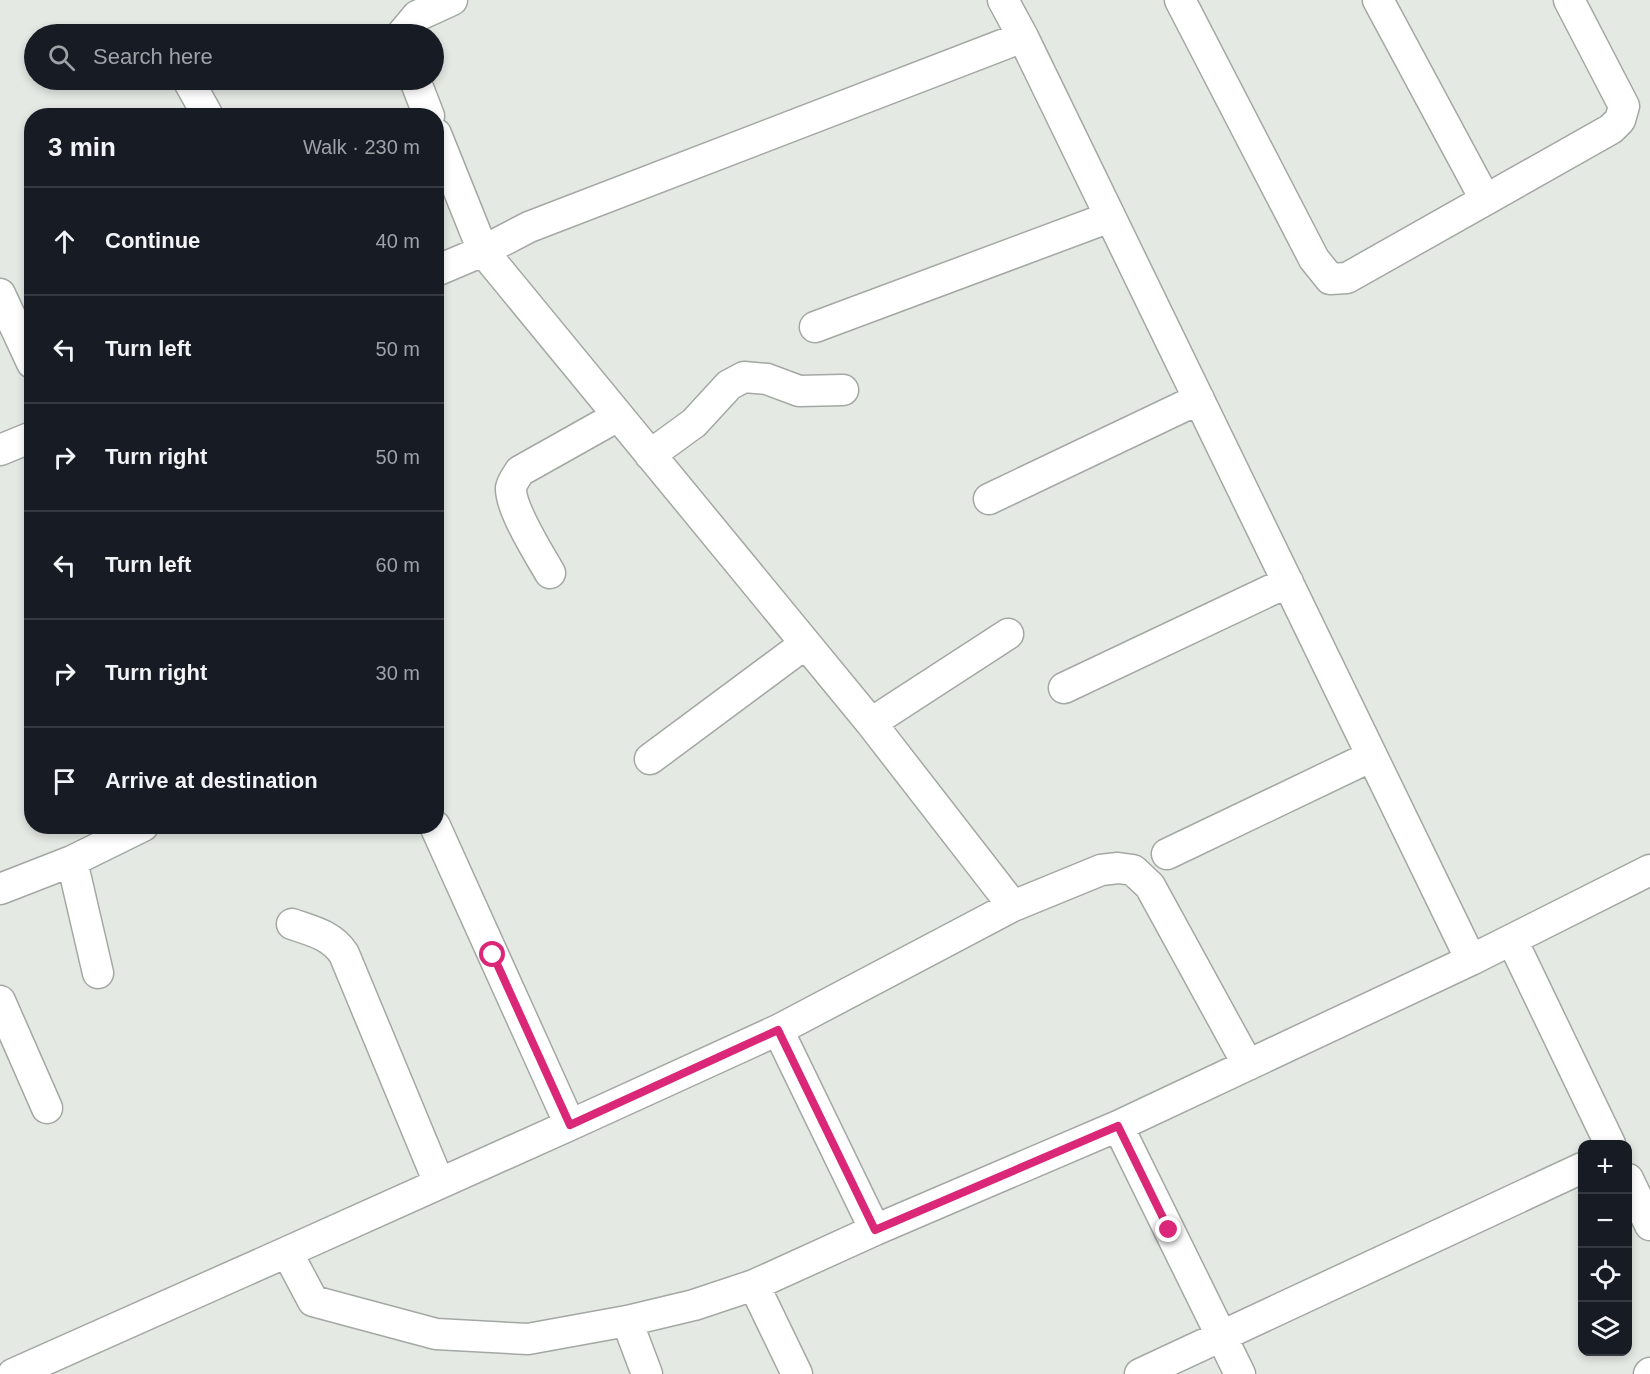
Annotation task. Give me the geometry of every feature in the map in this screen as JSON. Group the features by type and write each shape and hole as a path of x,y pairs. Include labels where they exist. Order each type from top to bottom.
{"street":[{"path":"410,24 417,16 452,0"},
{"path":"1003,0 1471,960"},
{"path":"1180,0 1314,259 1330,279 1347,278 1611,129 1620,120 1624,106 1569,0"},
{"path":"1378,0 1485,199"},
{"path":"444,268 483,251 529,227 1023,37"},
{"path":"194,90 204,108"},
{"path":"419,90 426,108"},
{"path":"444,154 483,251 871,723 1013,906"},
{"path":"815,327 1110,217"},
{"path":"0,294 24,346"},
{"path":"650,455 694,423 729,385 744,377 768,379 799,391 843,390"},
{"path":"989,499 1198,399"},
{"path":"550,573 515,507 511,490 512,483 520,471 618,416"},
{"path":"0,450 24,440"},
{"path":"1064,687 1288,582"},
{"path":"871,723 1008,634"},
{"path":"650,759 805,644"},
{"path":"1167,854 1372,756"},
{"path":"0,888 72,861 127,834"},
{"path":"439,834 570,1125"},
{"path":"72,861 98,973"},
{"path":"13,1374 778,1030 1013,906 1101,870 1118,868 1133,870 1150,886 1248,1065"},
{"path":"287,1252 313,1301 436,1334 528,1339 627,1321 694,1305 754,1285 875,1230 1118,1126 1471,960 1650,870"},
{"path":"292,924 330,938 344,954 440,1183"},
{"path":"1512,940 1608,1140"},
{"path":"0,1001 47,1108"},
{"path":"778,1030 875,1230"},
{"path":"1118,1126 1240,1374"},
{"path":"1140,1374 1578,1170"},
{"path":"1632,1187 1650,1225"},
{"path":"754,1285 797,1374"},
{"path":"627,1321 647,1374"}],"route":[{"path":"493,955 570,1125 778,1030 875,1230 1118,1126 1169,1230"}]}
